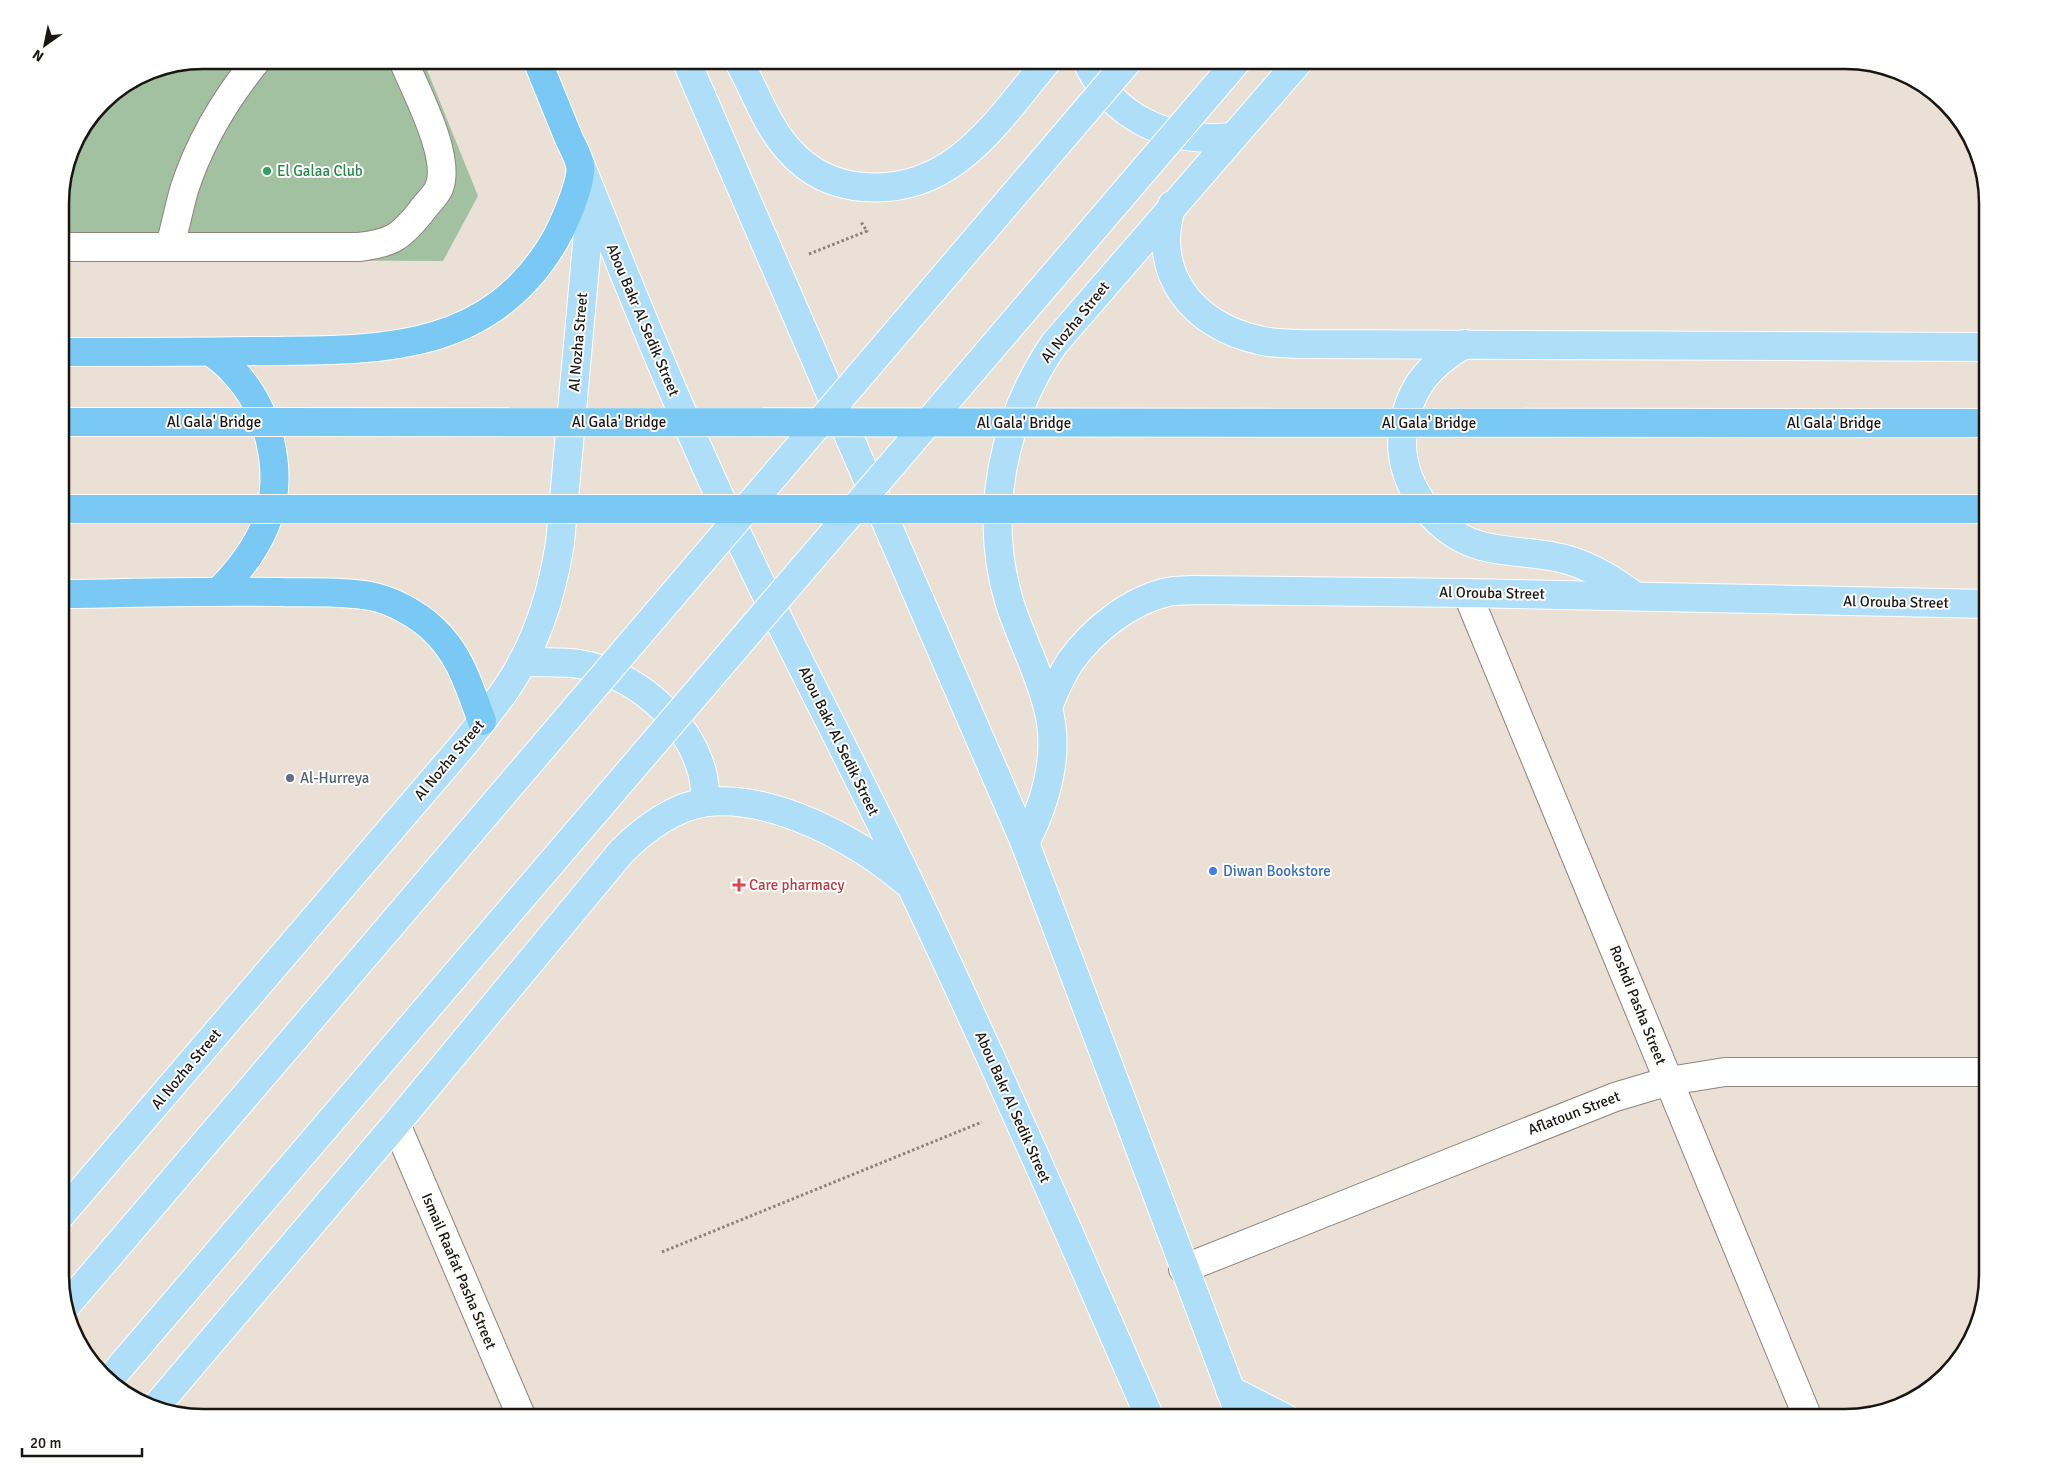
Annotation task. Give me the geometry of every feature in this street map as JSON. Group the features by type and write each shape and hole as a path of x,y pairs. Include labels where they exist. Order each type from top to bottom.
{"highway":[{"name":"Abou Bakr Al Sedik Street","path":"541,69 580,166"},
{"path":"69,352 212,352 374,348 414,342 459,328 500,304 534,272 555,240 569,211 580,166"},
{"path":"212,352 233,370 249,392 262,417 270,442 274,470 272,498 266,524 254,549 238,572 219,591"},
{"name":"Al Gala' Bridge","path":"69,422 1979,424"},
{"path":"69,509 1979,509"},
{"path":"69,594 219,591 349,594 372,597 394,604 414,614 433,628 449,646 462,666 482,721"}],"main road":[{"path":"690,69 1025,843 1237,1409"},
{"path":"743,69 774,131 789,150 800,160 828,180 851,186 875,188 898,186 922,180 944,170 966,154 985,135 1040,69"},
{"path":"1090,69 1104,91 1121,107 1140,120 1184,137 1208,139 1231,137"},
{"path":"71,1300 1121,69"},
{"path":"113,1375 1230,69"},
{"name":"Al Nozha Street","path":"1025,843 1034,825 1047,787 1052,747 1052,727 1048,707 1010,601 1002,564 998,512 999,490 1007,446 1021,403 1030,382 1045,357 1231,137 1292,69"},
{"name":"Abou Bakr Al Sedik Street","path":"580,166 660,364 733,526 911,886 1015,1109 1146,1409"},
{"name":"Al Nozha Street","path":"69,1205 482,721 507,688 522,662 544,614 556,566 591,193"},
{"path":"1172,206 1167,223 1167,258 1172,275 1181,290 1204,317 1220,326 1259,340 1279,343 1979,347"},
{"path":"1465,344 1445,356 1427,372 1414,391 1405,413 1402,437 1404,460 1411,482 1422,503 1437,521 1456,535 1478,545 1501,550 1545,554 1570,560 1593,569 1635,596"},
{"name":"Al Orouba Street","path":"1048,707 1070,662 1091,638 1123,612 1145,600 1168,592 1201,590 1467,593 1979,604"},
{"path":"522,662 579,664 606,672 632,685 655,701 676,722 691,746 702,772 706,802"},
{"path":"160,1402 396,1124 622,851 639,834 658,821 706,802 748,804 772,810 822,828 869,853 911,886"},
{"path":"1230,1390 1268,1409"}],"street":[{"path":"170,246 184,189 207,136 237,86 250,69"},
{"path":"69,246 359,247 391,240 406,231 438,188 442,172 437,141 407,69"},
{"name":"Roshdi Pasha Street","path":"1467,593 1804,1409"},
{"name":"Aflatoun Street","path":"1184,1269 1615,1097 1669,1081 1697,1075 1754,1071 1979,1072"},
{"name":"Ismail Raafat Pasha Street","path":"396,1124 518,1409"}],"path":[{"path":"776,267 867,231 828,180"},
{"path":"662,1252 1015,1109"}],"green space":[{"name":"El Galaa Club","path":"203,69 427,69 478,196 443,261 69,259 69,194 73,168 79,152 96,121 114,102 136,87 168,73"}],"place":[{"name":"El Galaa Club","path":"267,171"},
{"name":"Al-Hurreya","path":"290,778"},
{"name":"Diwan Bookstore","path":"1213,871"},
{"name":"Care pharmacy","path":"739,885"}]}
